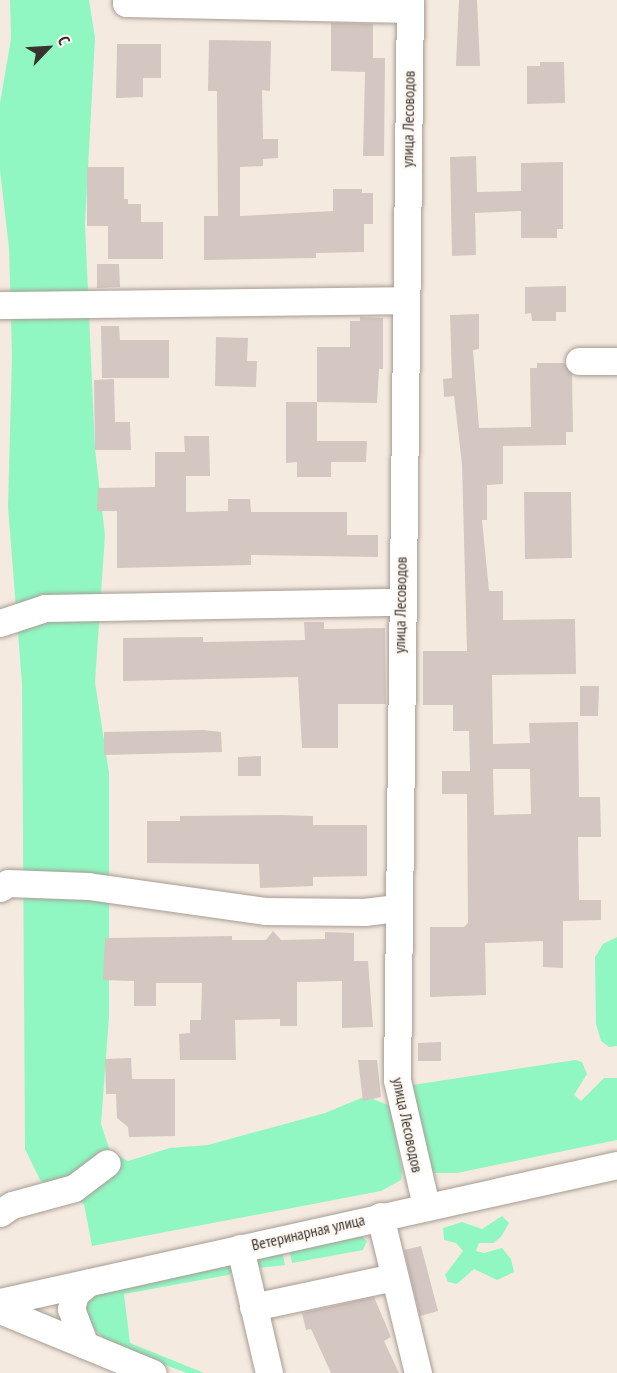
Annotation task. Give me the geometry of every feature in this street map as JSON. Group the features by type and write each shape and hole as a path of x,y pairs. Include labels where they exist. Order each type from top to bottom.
{"street":[{"path":"126,2 410,4"},
{"name":"улица Лесоводов","path":"410,4 400,602 397,1080 426,1206"},
{"path":"0,305 405,300"},
{"path":"579,361 617,361"},
{"path":"0,623 45,608 128,609 400,602"},
{"path":"0,888 8,883 88,886 266,911 363,912 397,908"},
{"path":"0,1213 12,1205 74,1188 107,1163"},
{"name":"Ветеринарная улица","path":"0,1302 617,1165"},
{"path":"380,1216 418,1373"},
{"path":"240,1248 269,1373"},
{"path":"254,1307 394,1277"},
{"path":"85,1345 71,1309 75,1294 89,1282"},
{"path":"0,1310 85,1345 108,1364 153,1373"}],"green space":[{"path":"10,0 89,0 95,38 85,224 95,449 105,535 95,682 109,773 109,1017 101,1124 110,1151 128,1161 170,1148 208,1145 325,1113 366,1096 390,1106 402,1171 401,1180 381,1191 92,1246 84,1204 40,1180 25,1149 22,684 8,507 12,356 9,248 0,170 0,103 11,39"},
{"path":"617,937 617,1046 609,1047 601,1041 596,1024 595,957 603,944"},
{"path":"575,1060 582,1062 587,1074 574,1095 581,1101 604,1078 617,1078 617,1140 457,1173 430,1173 424,1133 409,1092 413,1085"},
{"path":"502,1216 509,1223 501,1237 493,1243 479,1243 476,1251 484,1253 502,1248 511,1259 514,1272 497,1280 474,1269 457,1284 448,1282 445,1275 463,1251 456,1243 444,1240 443,1228 462,1222 482,1229"},
{"path":"360,1235 367,1241 363,1250 292,1263 289,1249"},
{"path":"282,1250 285,1265 258,1268 255,1257"},
{"path":"227,1258 234,1271 228,1275 124,1294 130,1343 204,1373 187,1373 109,1344 91,1326 83,1306 86,1294"}],"building":[{"path":"459,0 477,0 480,66 456,66"},
{"path":"331,23 373,24 373,58 385,58 384,156 363,156 365,72 331,71"},
{"path":"209,40 271,41 270,91 262,90 263,139 278,139 278,158 263,159 263,166 240,167 240,216 333,211 333,189 362,189 362,193 373,193 373,224 364,224 364,252 316,253 316,258 204,260 204,216 218,216 217,91 208,91"},
{"path":"117,44 161,44 161,78 143,78 143,97 116,98"},
{"path":"540,62 564,62 565,103 527,104 527,66 540,66"},
{"path":"476,156 477,192 521,191 521,163 563,162 563,229 557,229 557,238 521,238 521,211 475,213 476,255 452,256 450,157"},
{"path":"87,167 124,167 124,199 128,199 128,204 141,204 141,222 163,222 163,259 108,259 108,226 87,226"},
{"path":"97,264 119,264 120,287 97,288"},
{"path":"566,286 566,312 556,312 556,321 532,321 531,313 525,314 525,287"},
{"path":"479,314 479,349 473,350 479,428 531,427 530,368 537,368 537,363 564,363 572,375 573,432 566,432 566,445 503,446 503,484 487,485 487,520 482,520 489,591 503,591 503,620 575,619 576,674 492,675 493,744 530,743 529,723 578,722 579,797 600,797 601,837 578,837 579,900 601,900 601,920 563,921 563,968 543,967 543,941 485,943 486,995 430,997 430,927 464,927 468,923 467,794 442,794 442,771 470,771 469,731 453,731 453,705 423,705 423,651 467,651 462,464 454,396 444,397 443,379 452,378 450,315","holes":["493,769 530,769 531,814 494,815"]},
{"path":"360,317 383,318 383,369 379,369 377,403 317,402 317,347 350,347 350,321 360,321"},
{"path":"101,326 119,326 120,340 169,340 169,378 102,378"},
{"path":"216,337 248,338 247,361 257,361 256,387 215,386"},
{"path":"114,379 115,422 130,422 131,450 95,450 94,380"},
{"path":"286,402 317,402 317,441 367,441 366,462 331,462 331,477 297,477 297,462 286,463"},
{"path":"184,436 209,436 210,476 186,476 186,512 228,511 228,499 250,499 251,512 347,512 347,535 378,535 378,557 251,555 251,565 117,568 117,511 97,511 98,488 155,487 155,452 185,452"},
{"path":"524,492 571,492 572,558 525,559"},
{"path":"304,622 324,622 324,629 385,628 386,704 338,704 338,748 302,748 298,677 123,681 123,638 203,637 203,642 305,640"},
{"path":"580,686 599,686 598,716 580,716"},
{"path":"204,730 221,732 222,752 104,755 104,732"},
{"path":"261,756 261,776 238,776 238,757"},
{"path":"180,816 313,816 313,825 367,825 367,876 313,877 313,886 260,888 259,864 147,863 147,821 180,821"},
{"path":"273,931 281,940 325,939 325,932 354,933 354,961 368,961 373,1027 342,1028 342,981 297,982 297,1026 280,1026 280,1019 235,1020 236,1060 180,1060 179,1034 190,1033 190,1020 201,1020 202,983 156,983 156,1006 134,1006 134,981 103,980 105,938 232,936 232,940 266,940"},
{"path":"441,1042 441,1061 418,1061 418,1043"},
{"path":"131,1058 132,1079 175,1079 175,1136 129,1137 128,1127 117,1118 116,1094 106,1094 105,1059"},
{"path":"358,1060 377,1060 381,1097 363,1101"},
{"path":"421,1246 438,1311 420,1316 404,1250"},
{"path":"374,1297 391,1337 384,1341 399,1373 331,1373 311,1329 306,1330 302,1313"}]}
